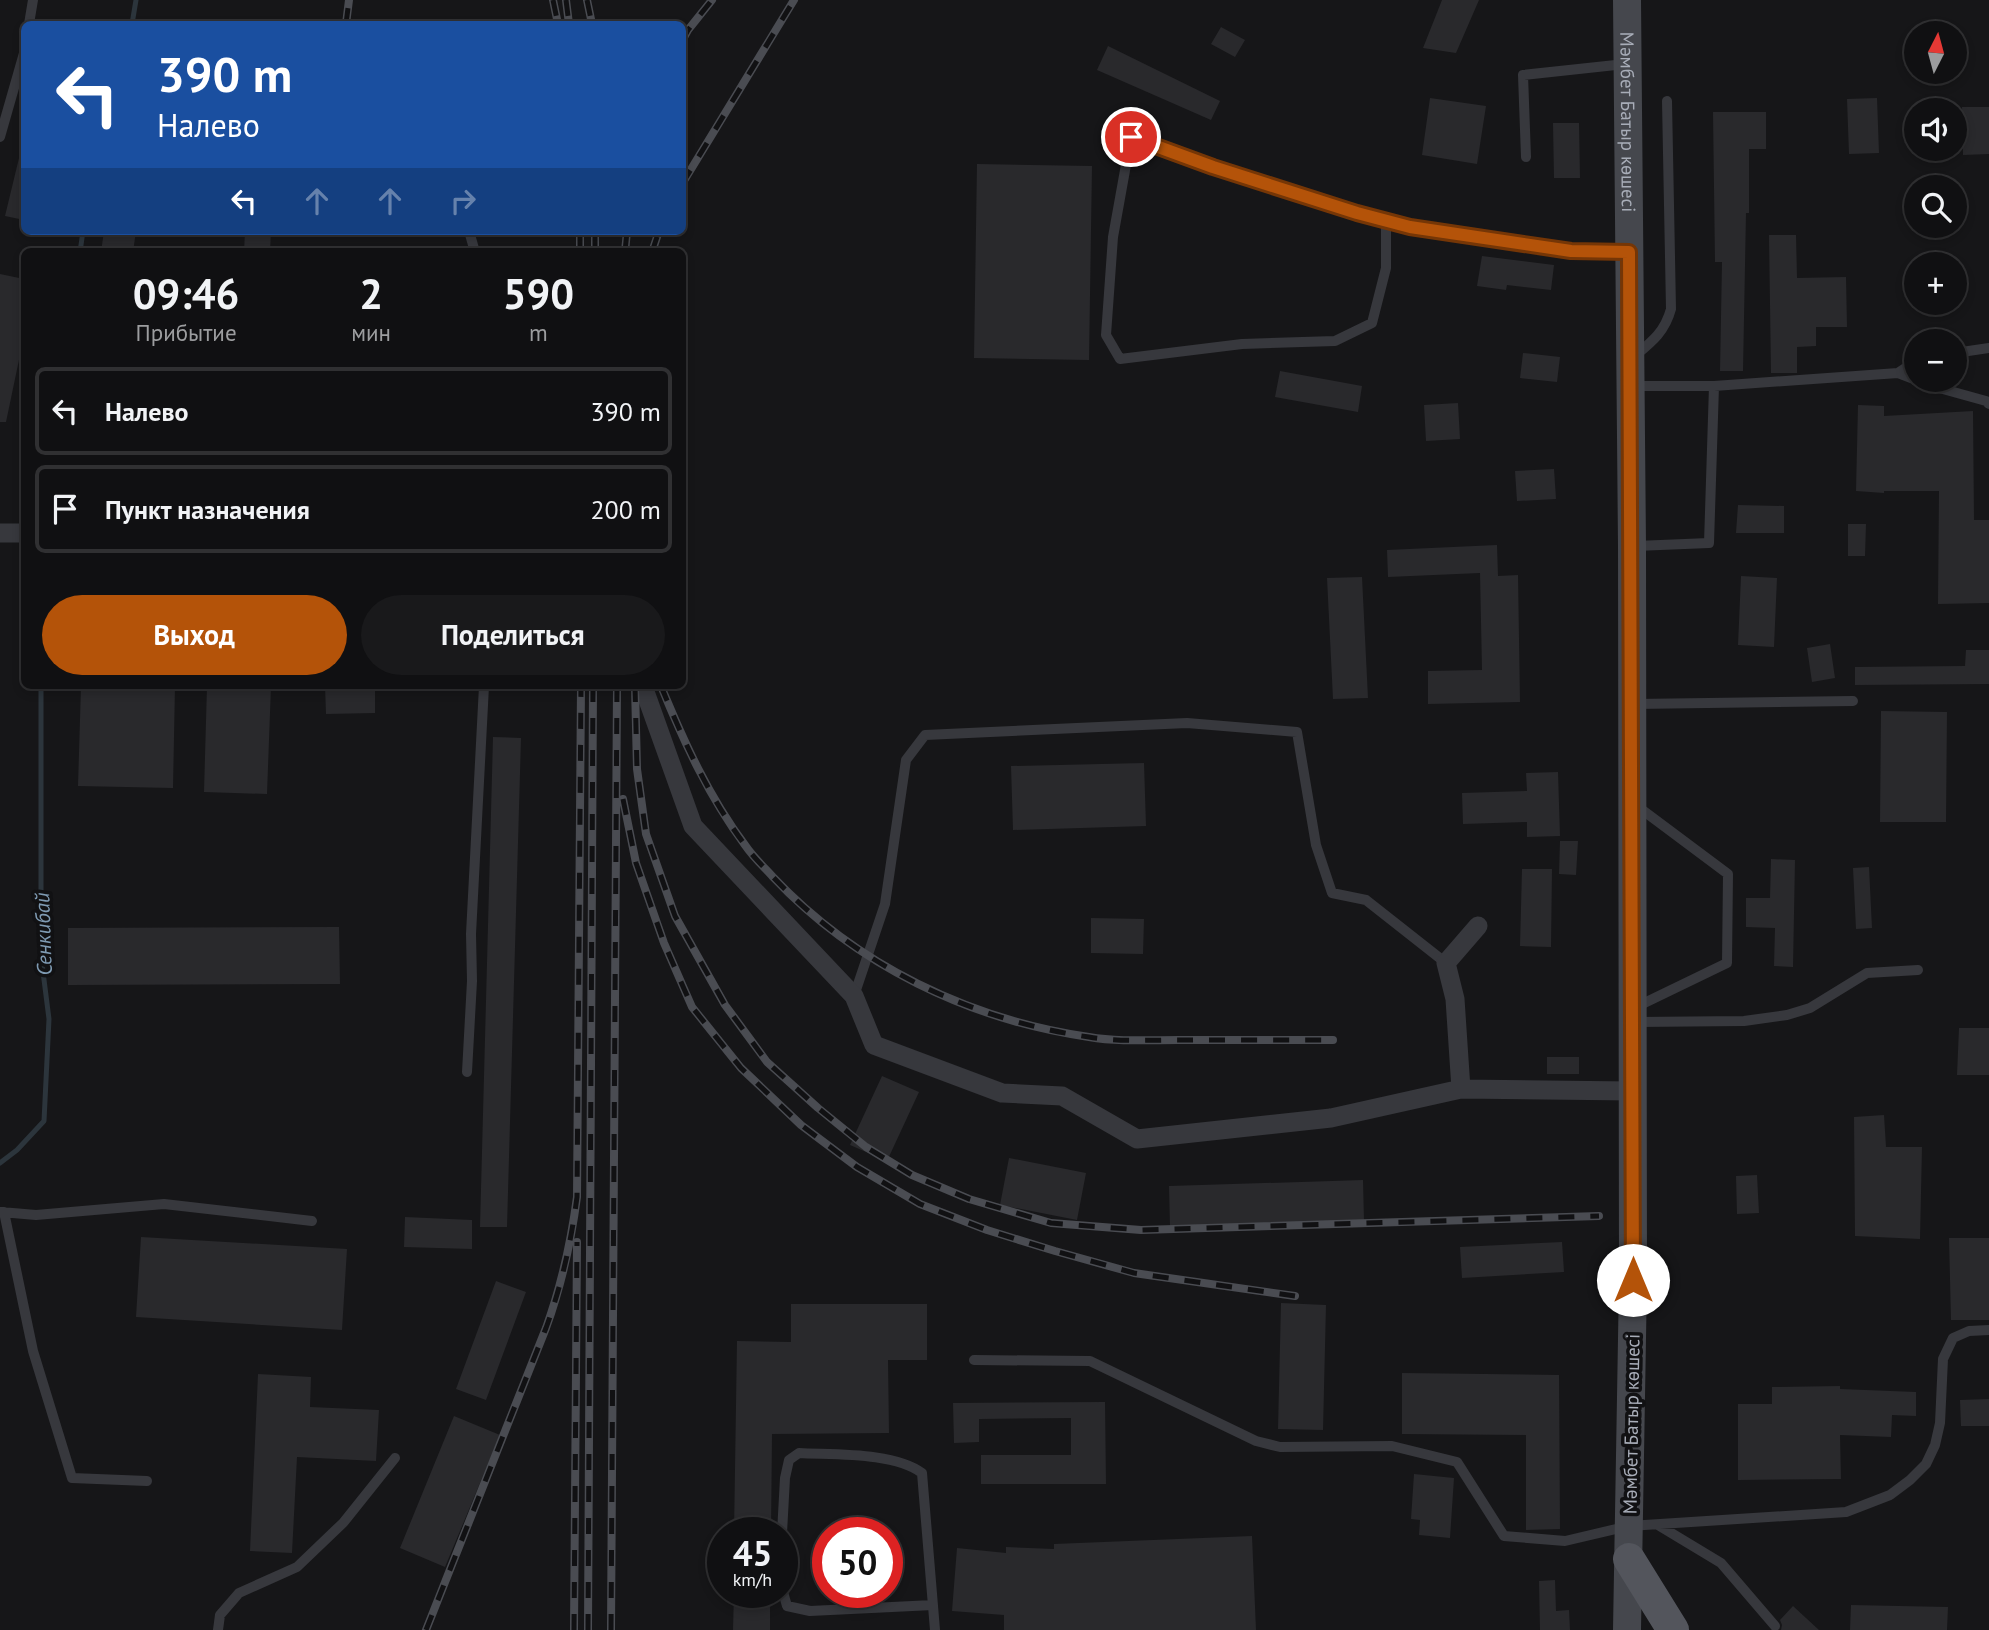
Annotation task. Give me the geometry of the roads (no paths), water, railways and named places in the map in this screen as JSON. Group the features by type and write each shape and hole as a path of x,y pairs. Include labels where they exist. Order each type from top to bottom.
{"main road":[{"name":"Мәмбет Батыр көшесі","path":"1627,0 1632,546 1633,1280 1627,1630"},
{"path":"1629,1559 1673,1630"}],"street":[{"path":"0,533 21,533"},
{"path":"644,689 693,826 854,996 874,1045 1002,1093 1062,1096 1137,1139 1331,1118 1461,1089 1632,1091"},
{"path":"1461,1089 1455,999 1446,963 1478,926"}],"lane":[{"path":"30,21 33,0"},
{"path":"1525,157 1522,75 1628,63"},
{"path":"0,137 21,64"},
{"path":"1667,101 1671,309 1666,325 1630,373 1714,386 1898,373 1989,404"},
{"path":"1386,220 1386,268 1372,323 1335,341 1242,344 1119,359 1106,335 1112,237 1131,137 1213,167 1410,227 1571,251 1629,252"},
{"path":"1967,351 1989,348"},
{"path":"1898,373 1904,369"},
{"path":"1632,546 1709,542 1714,386"},
{"path":"467,1072 484,689"},
{"path":"1631,704 1853,701"},
{"path":"854,996 885,904 906,760 925,735 982,731 1187,723 1297,732 1316,845 1332,893 1366,900 1446,963"},
{"path":"1631,802 1728,874 1727,962 1632,1016"},
{"path":"1632,1016 1744,1021 1787,1015 1810,1008 1867,973 1918,970"},
{"path":"147,1481 72,1478 33,1351 2,1212 36,1215 164,1204 312,1221"},
{"path":"974,1360 1090,1361 1256,1441 1280,1447 1392,1446 1457,1462 1504,1536 1565,1541 1629,1526 1846,1512 1890,1495 1926,1464 1935,1445 1940,1423 1943,1359 1953,1338 1969,1331 1989,1330"},
{"path":"783,1517 789,1460 799,1453 876,1458 912,1465 922,1473 935,1630"},
{"path":"218,1630 220,1615 239,1593 297,1567 343,1523 395,1458"},
{"path":"1658,1525 1721,1563 1775,1626"},
{"path":"796,1608 810,1611 933,1605"}],"waterway":[{"name":"Сенкибай","path":"132,21 136,0"},
{"name":"Сенкибай","path":"81,248 82,235"},
{"name":"Сенкибай","path":"0,1163 17,1150 44,1121 49,1019 41,956 41,689"}],"railway":[{"path":"346,21 349,0"},
{"path":"553,0 557,21"},
{"path":"566,0 569,21"},
{"path":"587,0 591,21"},
{"path":"686,34 712,0"},
{"path":"686,177 794,0"},
{"path":"580,235 580,248"},
{"path":"595,235 595,248"},
{"path":"625,248 627,235"},
{"path":"653,248 658,235"},
{"path":"426,1630 552,1312 575,1214 581,689"},
{"path":"588,1630 593,689"},
{"path":"611,1630 617,689"},
{"path":"635,689 637,769 646,834 675,916 725,1005 767,1062 866,1147 912,1175 969,1199 1051,1223 1141,1230 1599,1216"},
{"path":"662,689 709,788 732,827 755,858 806,908 841,937 918,984 1001,1017 1045,1029 1100,1039 1333,1040"},
{"path":"623,799 636,863 664,943 692,1007 741,1068 801,1125 857,1167 920,1204 987,1230 1055,1251 1134,1273 1295,1296"},
{"path":"574,1630 577,1242"}]}
